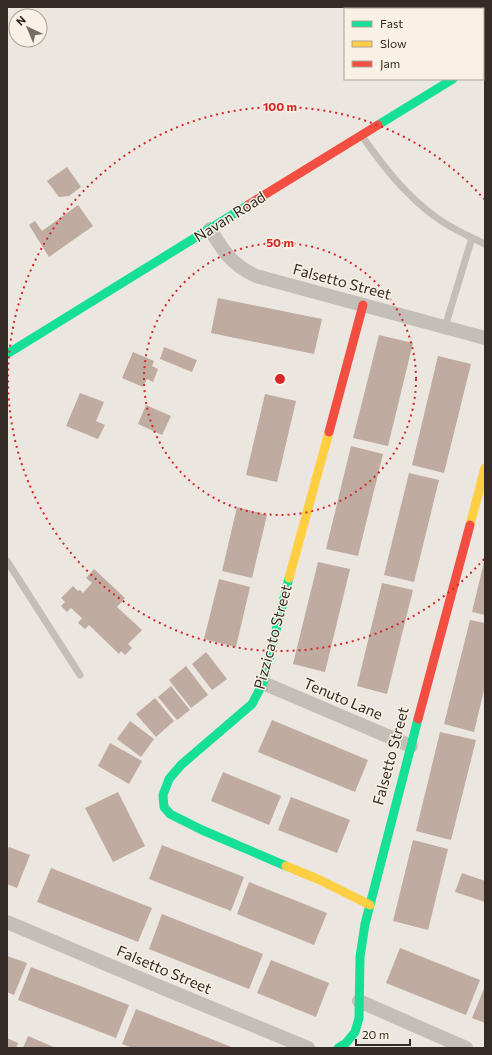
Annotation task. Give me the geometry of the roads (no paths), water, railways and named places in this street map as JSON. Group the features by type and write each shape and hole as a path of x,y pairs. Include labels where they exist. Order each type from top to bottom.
{"street":[{"name":"Navan Road","path":"7,354 451,80"},
{"name":"Falsetto Street","path":"210,229 230,260 246,272 256,276 485,338"},
{"name":"Pizzicato Street","path":"363,305 282,600 263,683 252,704 181,765 169,779 163,795 164,806 170,814 202,830 320,880 370,905"},
{"name":"Falsetto Street","path":"338,1048 346,1043 354,1032 359,1018 360,957 370,905 410,746 485,468"},
{"name":"Tenuto Lane","path":"263,683 410,746"},
{"name":"Falsetto Street","path":"7,922 150,984 308,1048"},
{"path":"359,1001 466,1048"}],"lane":[{"path":"362,136 396,181 418,203 437,218 485,244"},
{"path":"445,327 472,238"},
{"path":"7,561 80,675"}]}
